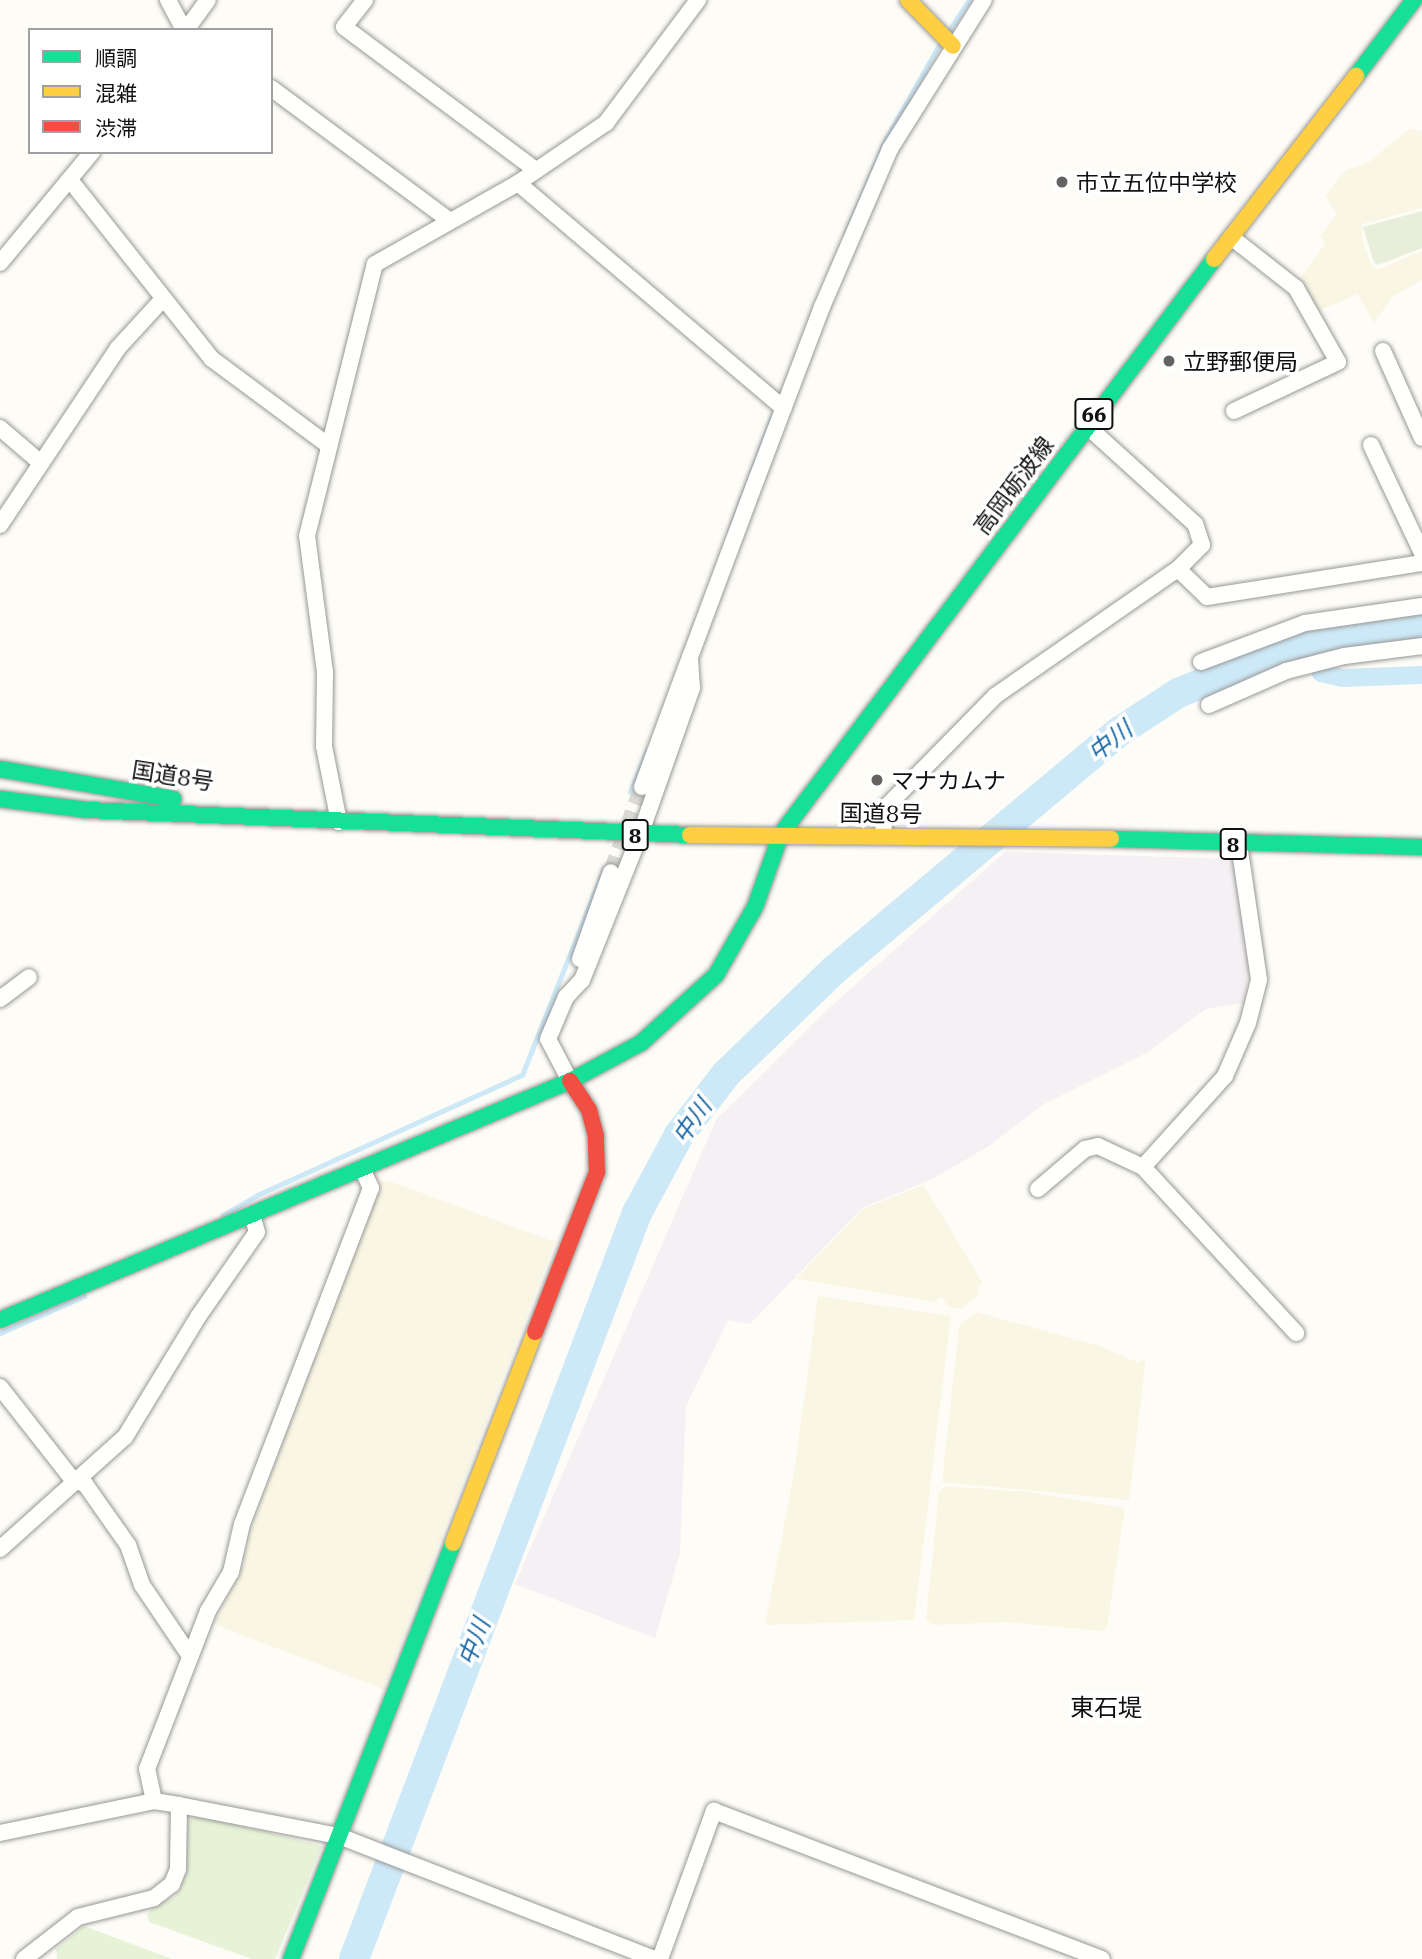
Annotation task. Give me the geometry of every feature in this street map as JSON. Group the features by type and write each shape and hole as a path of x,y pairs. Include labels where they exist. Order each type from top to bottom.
{"main road":[{"path":"908,0 953,46"},
{"name":"高岡砺波線","path":"0,1320 570,1081 641,1043 716,975 755,907 781,834 1086,425 1414,0"},
{"name":"国道8号","path":"0,769 339,822"},
{"name":"国道8号","path":"0,799 88,810 640,835 1045,837 1422,847"},
{"path":"291,1959 597,1172 597,1136 589,1110 570,1081"}],"street":[{"path":"168,0 187,28"},
{"path":"189,28 208,0"},
{"path":"365,0 344,27 536,170"},
{"path":"339,822 324,746 325,671 307,536 374,264 518,183 606,123 698,0"},
{"path":"642,787 783,408 890,149 984,0"},
{"path":"273,89 449,220"},
{"path":"0,263 90,154"},
{"path":"70,180 161,300 212,359 328,445"},
{"path":"518,183 783,408"},
{"path":"1231,237 1296,288 1338,362 1234,411"},
{"path":"0,525 118,348 161,300"},
{"path":"1383,351 1420,429"},
{"path":"883,836 885,808 995,696 1178,569 1202,545 1195,524 1086,425"},
{"path":"0,428 41,463"},
{"path":"1371,445 1422,554"},
{"path":"1178,569 1207,597 1422,563"},
{"path":"1201,662 1304,623 1422,606"},
{"path":"1209,705 1286,671 1344,656 1422,646"},
{"path":"566,997 582,980 640,835 692,688 690,657"},
{"path":"1143,1167 1225,1076 1248,1023 1259,980 1239,844"},
{"path":"570,1081 548,1039 611,872"},
{"path":"0,999 29,977"},
{"path":"1038,1189 1085,1149 1098,1146 1143,1167 1296,1333"},
{"path":"154,1801 147,1769 208,1611 231,1572 242,1524 371,1188 362,1169"},
{"path":"0,1549 72,1480 125,1437 198,1317 257,1232 252,1215"},
{"path":"0,1387 72,1480 85,1484 128,1545 142,1585 190,1657"},
{"path":"0,1833 154,1801 179,1805 339,1836 408,1865 657,1959 714,1811 1102,1959"},
{"path":"24,1959 78,1917 154,1898 172,1884 178,1869 179,1805"}],"shaded area":[{"path":"1410,128 1422,132 1422,208 1362,224 1363,243 1372,266 1379,269 1422,251 1422,280 1393,296 1374,323 1357,294 1319,311 1300,279 1325,243 1320,237 1337,214 1325,195 1346,170 1369,162"},
{"path":"1005,852 1238,859 1251,949 1244,1003 1206,1009 1148,1052 1044,1104 989,1146 932,1179 862,1208 750,1324 728,1320 686,1406 680,1553 655,1638 515,1584 716,1120 829,1008"},
{"path":"389,1181 555,1242 383,1689 214,1624 241,1572 254,1521 380,1182"},
{"path":"923,1185 983,1283 977,1289 980,1294 962,1309 947,1306 942,1296 935,1302 796,1279 863,1209"},
{"path":"818,1296 951,1316 914,1620 765,1625 794,1473"},
{"path":"976,1312 1097,1345 1139,1363 1146,1358 1129,1500 942,1482 959,1326"},
{"path":"946,1486 1028,1492 1125,1508 1107,1627 1102,1631 1006,1622 932,1625 926,1619 939,1492"}],"green space":[{"path":"1422,211 1422,248 1378,265 1374,263 1363,227"},
{"path":"200,1815 322,1846 275,1959 252,1959 149,1922 147,1914 153,1907 174,1897 182,1886 188,1821"},
{"path":"84,1926 172,1959 57,1959 56,1949"}],"waterway":[{"path":"948,32 969,0"},
{"path":"845,234 885,140 940,43"},
{"path":"729,531 772,416"},
{"name":"中川","path":"354,1959 637,1213 679,1135 726,1074 834,970 1120,731 1178,693 1311,639 1422,623"},
{"path":"1311,639 1315,653"},
{"path":"1320,668 1321,673 1342,678 1422,675"},
{"path":"630,792 647,750"},
{"path":"223,1215 257,1195 522,1075 604,868"},
{"path":"0,1333 84,1296"}],"tunnel":[{"path":"611,872 642,787"}],"traffic: fast":[{"path":"1356,76 1414,0"},
{"path":"781,834 1214,259"},
{"path":"0,769 173,799"},
{"path":"0,799 87,810 690,835"},
{"path":"0,1320 570,1081 641,1043 716,975 755,907 781,834"},
{"path":"1111,839 1422,847"},
{"path":"291,1959 453,1543"}],"traffic: slow":[{"path":"908,0 953,46"},
{"path":"1214,259 1356,76"},
{"path":"690,835 1111,839"},
{"path":"453,1543 535,1332"}],"traffic: jam":[{"path":"535,1332 597,1172 596,1136 589,1110 570,1081"}],"place":[{"name":"市立五位中学校","path":"1062,182"},
{"name":"立野郵便局","path":"1169,361"},
{"name":"マナカムナ","path":"877,780"}],"district":[{"name":"東石堤","path":"1106,1708"}]}
